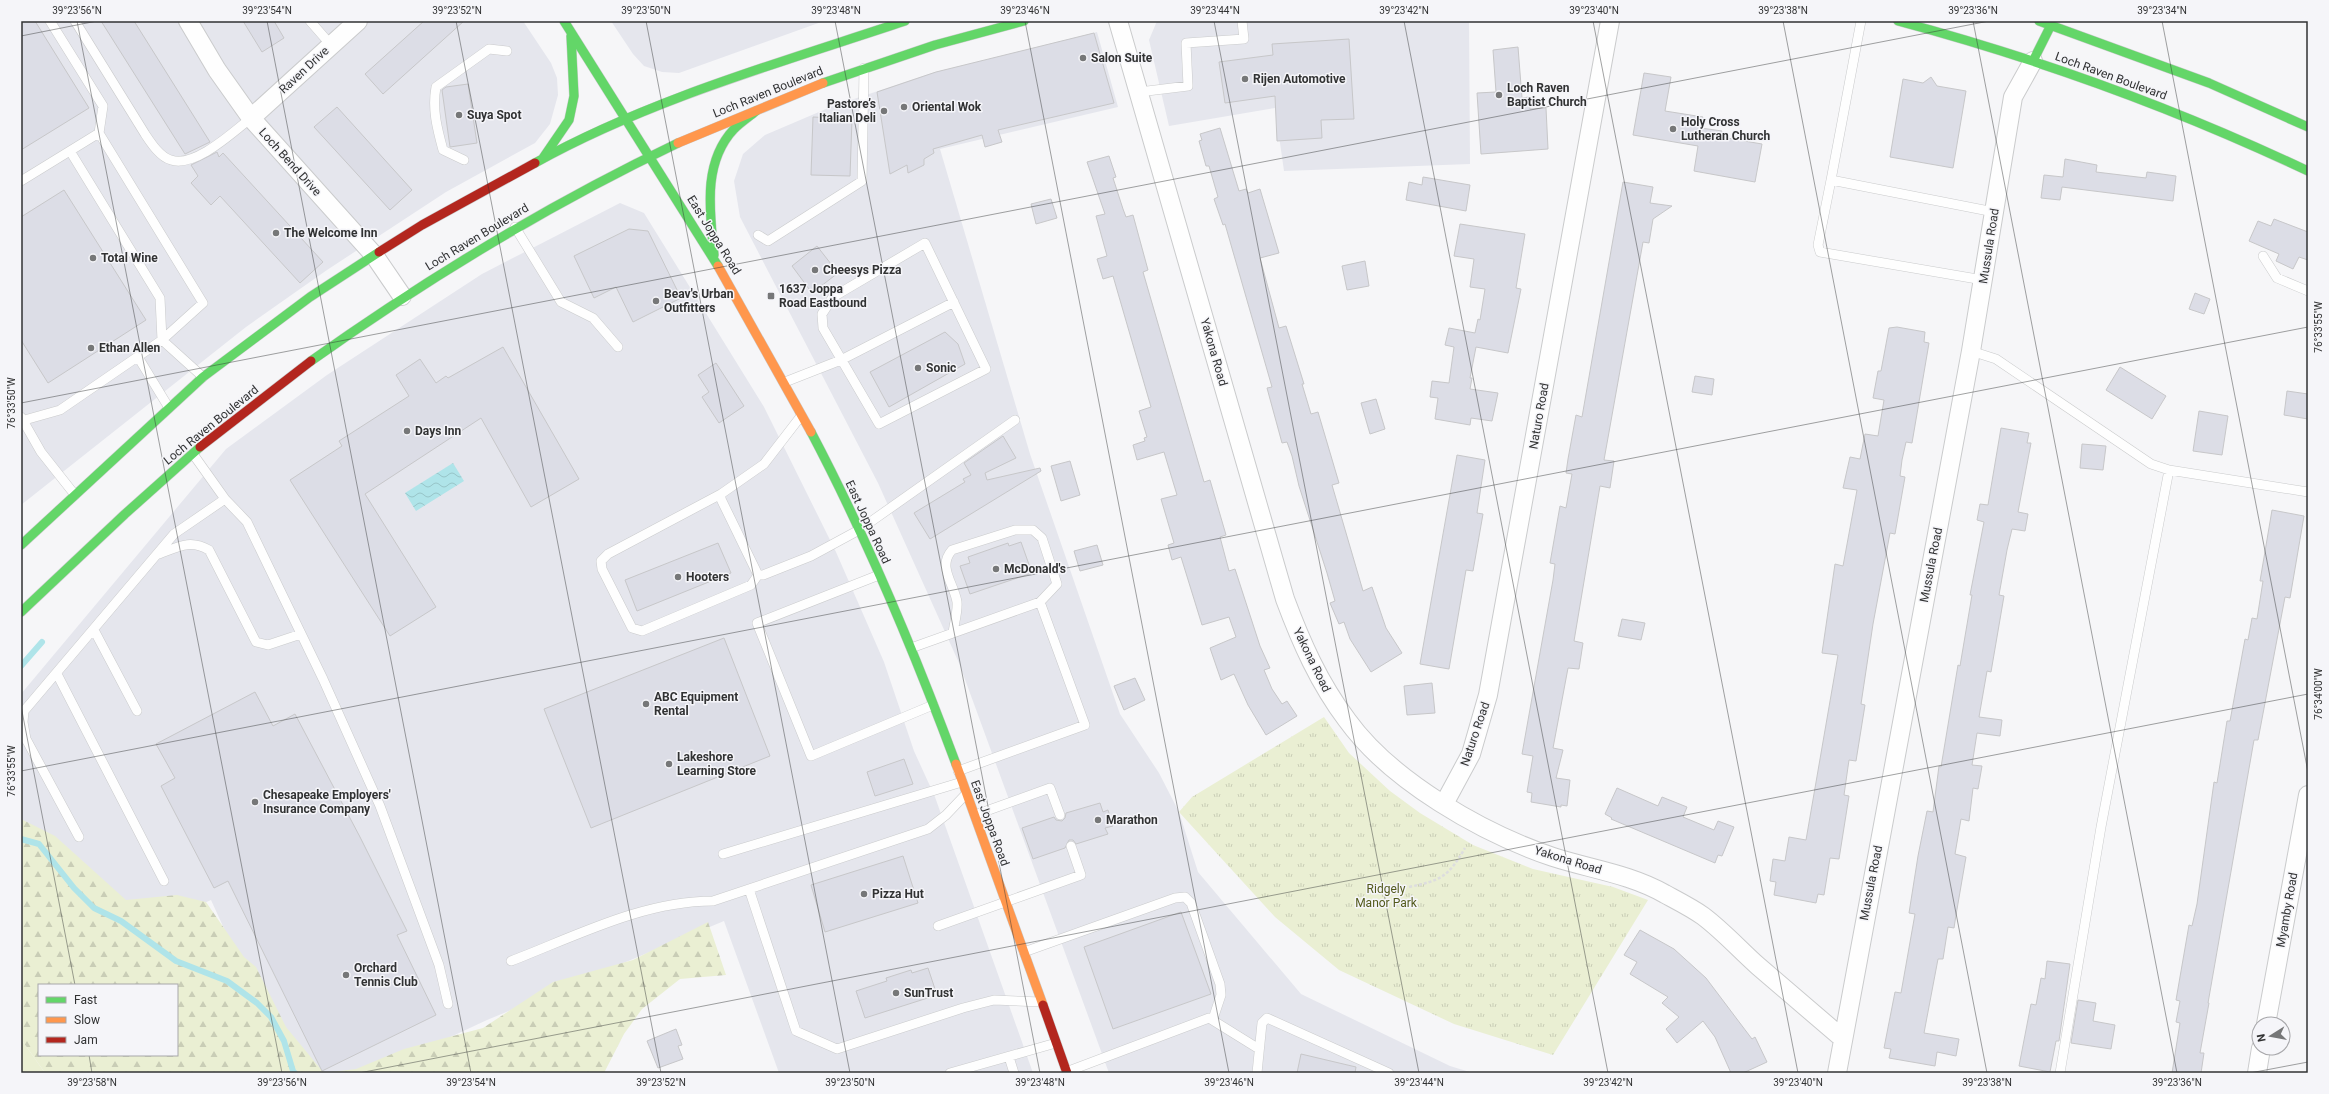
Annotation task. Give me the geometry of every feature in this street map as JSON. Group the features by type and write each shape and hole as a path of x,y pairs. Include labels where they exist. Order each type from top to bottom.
{"main road":[{"name":"East Joppa Road","path":"564,21 715,259 785,382 859,530 911,648 934,705 1042,1002 1065,1072"},
{"name":"Loch Raven Boulevard","path":"21,545 203,377 310,297 374,255 482,190 543,158 626,119 742,75 906,21"},
{"name":"Loch Raven Boulevard","path":"21,612 193,454 232,421 402,296 515,227 649,155 763,105 864,68 935,45 1024,21"},
{"name":"Loch Raven Boulevard","path":"1898,21 2033,60 2144,100 2205,124 2308,171"},
{"path":"2033,60 2048,22 2201,80 2308,127"},
{"path":"543,158 569,120 574,96 571,32"},
{"path":"715,259 709,188 715,157 734,129 763,105"}],"street":[{"name":"Loch Bend Drive","path":"188,21 217,70 251,118 374,255 402,296"},
{"name":"Raven Drive","path":"251,118 358,21"},
{"name":"Yakona Road","path":"1118,21 1285,598 1298,634 1329,694 1348,722 1370,748 1398,772 1444,804 1509,840 1554,857 1633,880 1670,896 1703,916 1842,1038"},
{"name":"Naturo Road","path":"1444,804 1471,754 1488,695 1610,21"},
{"name":"Mussula Road","path":"1837,1073 1842,1038 1971,351 2013,97 2033,60"},
{"name":"Myamby Road","path":"2267,1016 2308,795"},
{"path":"2257,1073 2260,1056"}],"lane":[{"path":"50,21 103,106 99,133 203,303 162,340 60,410 22,420 41,452 75,495"},
{"path":"75,21 145,134 156,149 170,160 184,161 196,159 251,118"},
{"path":"310,21 331,45"},
{"path":"1139,92 1188,86 1186,43 1244,39 1242,21"},
{"path":"1861,21 1818,245 1820,252 1983,280"},
{"path":"464,160 443,150 435,119 434,99 436,87 489,49 507,51"},
{"path":"758,235 768,241 862,181 864,68"},
{"path":"21,181 99,133"},
{"path":"70,151 160,298 162,340 203,377"},
{"path":"1831,180 1994,212"},
{"path":"515,227 561,302 593,318 618,347"},
{"path":"924,243 954,302 986,369 879,424 823,328 822,314 833,297 924,243"},
{"path":"2263,256 2277,278 2308,290"},
{"path":"785,382 841,360 954,302"},
{"path":"1971,351 1996,360 2123,447 2151,464 2169,470 2308,492"},
{"path":"138,357 169,408"},
{"path":"758,575 751,585 642,631 632,628 602,569 602,561 608,554 721,494 764,464 802,415"},
{"path":"758,575 763,575 811,556 859,530 1015,420"},
{"path":"193,454 225,499 247,522 302,634 380,806 439,964 448,1004"},
{"path":"2060,1073 2101,827 2169,470"},
{"path":"721,494 721,499 758,575"},
{"path":"79,837 26,739 23,722 24,711 158,555 174,534 225,499"},
{"path":"911,648 1040,602 1057,584 1042,538 1033,530 1026,528 1015,530 952,550 947,556 945,565 957,603 953,633"},
{"path":"158,555 184,545 198,544 209,550 256,642 268,645 302,634"},
{"path":"879,574 757,623 810,756 934,705"},
{"path":"958,771 1085,725 1040,602"},
{"path":"94,630 137,711"},
{"path":"57,674 164,881"},
{"path":"723,854 962,782"},
{"path":"974,815 1050,788 1060,815"},
{"path":"511,961 625,918 668,904 687,901 713,901 928,829 946,815 966,794"},
{"path":"938,926 1082,875 1071,846"},
{"path":"749,889 796,1030 837,1049 963,1008 994,1000 1042,1002"},
{"path":"1024,952 1175,898 1185,898 1191,903 1220,984 1221,995 1213,1019"},
{"path":"1065,1072 1208,1018 1213,1019 1259,1049"},
{"path":"1257,1073 1262,1022 1268,1018 1389,1073"},
{"path":"950,1073 1056,1043"},
{"path":"1009,1057 1014,1073"}],"path":[{"path":"1409,887 1428,883 1444,876 1453,869 1465,848"}],"shaded area":[{"path":"21,21 523,21 551,63 557,78 558,95 550,124 535,143 446,192 327,270 246,327 21,505"},
{"path":"611,21 824,21 679,73 662,72 644,66 633,54"},
{"path":"1157,21 1469,21 1470,164 1284,171 1275,108 1169,126 1149,40"},
{"path":"1097,32 1118,107 940,149 1030,454 1120,714 1159,773 1179,812 1198,872 1301,994 1450,1066 1473,1073 1109,1073 959,663 878,483 740,217 734,181 743,154 765,135 833,106 932,73"},
{"path":"620,203 644,213 764,407 836,552 884,662 914,751 935,797 1033,1073 779,1073 724,921 487,1020 373,1073 290,1073 211,900 21,984 21,694 226,449 327,375 482,274"}],"green space":[{"name":"Ridgely Manor Park","path":"1324,717 1349,753 1390,791 1420,813 1473,845 1533,869 1613,887 1648,900 1553,1055 1454,1024 1339,970 1275,917 1179,812 1192,797"},
{"path":"21,819 55,836 126,900 177,895 206,902 244,957 256,967 286,1027 324,1073 45,1073 21,1039"},
{"path":"708,922 726,975 680,979 642,1009 624,1034 604,1073 324,1073 356,1069 404,1049 483,1028 553,982 633,960"},
{"path":"21,1039 45,1073 21,1073"}],"water":[{"path":"453,463 464,481 416,511 405,493"}],"building":[{"path":"21,21 35,21 89,108 21,150"},
{"path":"101,21 134,21 210,142 185,154"},
{"path":"243,21 274,21 284,38 262,52"},
{"path":"424,21 464,21 383,94 365,74"},
{"path":"1094,33 1114,103 998,130 1002,142 985,147 982,135 933,149 934,153 924,159 924,165 908,173 907,165 890,174 877,92 936,72"},
{"path":"1349,39 1354,119 1321,120 1322,138 1277,141 1275,96 1225,103 1219,62 1273,55 1272,44"},
{"name":"Loch Raven Baptist Church","path":"1518,47 1522,98 1529,97 1530,109 1546,108 1548,149 1481,154 1477,93 1496,92 1493,50"},
{"name":"Holy Cross Lutheran Church","path":"1644,73 1671,77 1665,111 1703,117 1701,128 1722,131 1721,137 1762,144 1755,182 1694,171 1698,146 1633,135"},
{"path":"1931,77 1937,86 1966,91 1953,168 1890,157 1903,79 1923,83"},
{"name":"Suya Spot","path":"468,84 477,143 450,147 442,90 446,87"},
{"path":"337,107 412,190 390,210 314,127"},
{"path":"813,117 852,119 850,176 811,175"},
{"path":"1220,128 1239,191 1246,189 1248,193 1260,189 1279,253 1260,258 1279,328 1286,326 1304,384 1302,384 1311,414 1318,412 1339,483 1332,485 1363,591 1372,587 1386,628 1402,653 1371,672 1350,639 1344,622 1339,624 1330,603 1335,601 1327,573 1299,486 1292,456 1287,442 1282,443 1267,388 1272,387 1225,224 1223,225 1214,199 1218,197 1209,166 1206,166 1199,141 1202,140 1200,134"},
{"name":"The Welcome Inn","path":"217,152 219,157 223,153 323,262 300,283 220,196 211,205 191,183 198,176 191,165"},
{"path":"1109,156 1116,177 1113,178 1126,217 1133,215 1148,270 1143,272 1204,482 1210,480 1226,535 1220,537 1229,571 1235,569 1260,646 1270,668 1264,670 1272,689 1282,704 1287,701 1297,716 1266,735 1248,705 1234,674 1221,680 1210,648 1236,637 1229,617 1202,625 1181,557 1172,560 1168,545 1174,543 1161,499 1177,495 1164,452 1137,460 1133,445 1145,441 1144,438 1147,437 1139,411 1151,407 1113,276 1103,279 1097,259 1107,256 1096,216 1105,214 1087,162"},
{"path":"2065,159 2097,165 2096,172 2146,178 2147,172 2176,176 2173,201 2062,187 2060,200 2041,198 2044,175 2063,177"},
{"path":"1423,177 1470,185 1466,211 1406,200 1409,182 1422,185"},
{"path":"1623,182 1653,187 1650,203 1672,206 1653,219 1649,243 1643,242 1604,460 1614,461 1610,488 1600,486 1574,641 1583,643 1579,669 1568,668 1553,748 1563,750 1556,778 1570,780 1567,806 1561,805 1561,807 1531,802 1532,793 1527,792 1533,756 1522,754 1553,580 1555,564 1550,563 1560,506 1566,508 1572,474 1566,473 1568,459 1576,415 1582,417"},
{"path":"64,190 146,320 48,383 21,340 21,217"},
{"path":"1051,199 1057,218 1036,224 1031,204"},
{"path":"2274,219 2308,232 2308,260 2299,257 2293,269 2276,261 2279,254 2249,241 2258,221 2271,226"},
{"path":"1460,224 1525,234 1516,288 1521,289 1508,353 1476,347 1470,378 1472,378 1470,389 1498,393 1492,421 1471,418 1470,425 1435,419 1438,398 1430,397 1432,381 1449,383 1454,347 1445,345 1449,328 1475,333 1478,319 1480,320 1485,289 1470,287 1474,259 1454,256"},
{"path":"629,229 648,231 681,298 633,322 616,287 594,298 574,256"},
{"name":"Cheesys Pizza","path":"817,246 838,273 812,293 792,266"},
{"path":"1365,261 1369,286 1347,290 1342,266"},
{"path":"2195,293 2210,299 2204,314 2189,309"},
{"path":"1897,327 1925,332 1924,342 1929,343 1912,443 1906,442 1902,460 1900,476 1905,477 1895,534 1890,533 1873,624 1861,704 1865,705 1856,761 1849,760 1844,795 1849,796 1839,859 1830,858 1824,895 1818,894 1816,903 1774,895 1776,882 1770,881 1773,859 1785,861 1789,837 1806,840 1838,655 1822,653 1835,564 1843,566 1857,490 1843,488 1850,457 1860,459 1865,434 1878,436 1884,400 1873,398 1878,371 1881,371 1889,328"},
{"name":"Sonic","path":"945,332 958,344 965,364 889,407 870,372"},
{"path":"503,347 579,479 531,507 481,418 365,494 436,607 390,636 290,480 342,446 339,441 409,396 396,375 420,359 436,383 446,376 448,378"},
{"path":"716,363 744,406 719,423 702,397 709,392 698,375"},
{"path":"2120,367 2166,396 2152,419 2106,390"},
{"path":"1695,376 1714,379 1712,395 1692,392"},
{"path":"2287,391 2308,394 2308,419 2284,415"},
{"path":"1376,399 1385,429 1370,434 1361,403"},
{"path":"2199,411 2228,416 2222,455 2193,451"},
{"path":"2001,428 2029,433 2027,443 2031,443 2018,512 2028,514 2025,531 2012,529 1999,595 2004,596 1991,672 1987,671 1979,717 2002,720 2000,736 1977,733 1972,765 1982,766 1978,789 1973,788 1969,821 1961,819 1955,854 1966,857 1954,928 1948,927 1943,959 1938,959 1924,1033 1959,1039 1956,1056 1937,1052 1935,1066 1889,1058 1891,1049 1884,1048 1895,992 1901,993 1915,914 1909,913 1918,856 1927,811 1933,812 1939,766 1941,767 1958,665 1960,666 1972,595 1970,595 1984,522 1977,520 1980,504 1988,505"},
{"path":"1003,436 1016,458 985,473 987,480 1040,468 1041,471 930,539 914,513 965,482 963,479 971,475 964,463"},
{"path":"2082,444 2106,446 2103,470 2080,468"},
{"path":"1457,455 1485,460 1477,513 1483,514 1473,571 1466,570 1449,669 1420,664"},
{"path":"1070,461 1080,495 1061,501 1051,466"},
{"path":"2272,510 2304,516 2290,598 2285,597 2258,740 2254,740 2200,1053 2204,1053 2201,1073 2172,1073 2180,1023 2176,1022 2180,1001 2176,1000 2189,925 2192,926 2197,904 2214,782 2217,783 2227,721 2230,721 2245,639 2248,640 2252,618 2257,619 2263,581 2260,581"},
{"name":"McDonald's","path":"1021,542 1032,573 970,594 960,566 970,563 968,557 1008,543 1009,546"},
{"name":"Hooters","path":"718,543 731,573 637,611 625,580"},
{"path":"1097,545 1103,565 1080,571 1074,551"},
{"path":"1622,619 1645,623 1641,640 1618,636"},
{"path":"724,638 770,756 591,828 544,709"},
{"path":"1135,678 1145,700 1124,710 1114,686"},
{"path":"1432,683 1435,713 1407,715 1404,686"},
{"path":"255,692 273,726 295,714 360,837 407,931 397,935 436,1015 322,1071 228,881 214,888 161,786 175,778 156,744"},
{"path":"904,759 913,784 875,796 867,772"},
{"path":"1617,788 1658,806 1662,797 1687,807 1683,817 1714,830 1718,821 1734,827 1722,856 1718,855 1715,863 1611,819 1612,818 1605,814"},
{"path":"1100,803 1103,812 1108,810 1113,826 1105,828 1108,834 1076,844 1073,840 1069,840 1065,848 1033,859 1022,828 1054,817 1056,820 1062,821 1065,818 1066,813"},
{"name":"Pizza Hut","path":"903,856 918,903 825,932 811,885"},
{"path":"1181,912 1211,994 1113,1029 1084,947"},
{"path":"1640,930 1674,949 1706,978 1752,1039 1755,1037 1767,1062 1743,1073 1731,1073 1715,1037 1703,1021 1677,1043 1666,1029 1679,1017 1662,1003 1668,997 1630,974 1637,962 1624,955"},
{"path":"2047,961 2070,964 2059,1041 2056,1041 2050,1072 2019,1066 2031,1004 2036,1005 2041,978 2045,979"},
{"name":"SunTrust","path":"928,968 937,995 865,1018 856,991 887,981 886,978 911,970 912,973"},
{"path":"2078,1000 2096,1003 2093,1021 2115,1025 2111,1049 2071,1043"},
{"path":"676,1029 682,1045 678,1046 683,1059 658,1068 647,1041"},
{"path":"1301,1054 1356,1067 1355,1073 1297,1073"}],"waterway":[{"path":"21,666 42,642"},
{"path":"21,839 39,844 74,888 94,908 121,921 176,961 227,981 257,1003 271,1017 284,1041 293,1071 295,1073"}],"traffic: fast":[{"path":"564,21 718,266"},
{"path":"535,163 578,140 669,101 764,67 905,21"},
{"path":"823,83 935,45 1024,21"},
{"path":"1898,21 2003,52 2106,87 2208,126 2308,171"},
{"path":"2039,21 2209,83 2308,127"},
{"path":"2033,61 2051,25"},
{"path":"543,158 569,120 574,96 571,36"},
{"path":"714,255 710,189 717,157 724,142 734,129 756,111"},
{"path":"311,361 399,301 490,244 582,192 678,143"},
{"path":"21,545 203,377 310,297 379,252"},
{"path":"811,432 832,472 889,595 924,679 956,764"},
{"path":"21,612 125,514 200,447"}],"traffic: slow":[{"path":"678,143 823,83"},
{"path":"718,266 811,432"},
{"path":"956,764 1043,1005"}],"traffic: jam":[{"path":"379,252 422,225 535,163"},
{"path":"200,447 311,361"},
{"path":"1043,1005 1067,1073"}],"place":[{"name":"Salon Suite","path":"1083,58"},
{"name":"Rijen Automotive","path":"1245,79"},
{"name":"Loch Raven Baptist Church","path":"1499,95"},
{"name":"Oriental Wok","path":"904,107"},
{"name":"Pastore’s Italian Deli","path":"884,111"},
{"name":"Suya Spot","path":"459,115"},
{"name":"Holy Cross Lutheran Church","path":"1673,129"},
{"name":"The Welcome Inn","path":"276,233"},
{"name":"Total Wine","path":"93,258"},
{"name":"Cheesys Pizza","path":"815,270"},
{"name":"1637 Joppa Road Eastbound","path":"771,296"},
{"name":"Beav's Urban Outfitters","path":"656,301"},
{"name":"Ethan Allen","path":"91,348"},
{"name":"Sonic","path":"918,368"},
{"name":"Days Inn","path":"407,431"},
{"name":"McDonald's","path":"996,569"},
{"name":"Hooters","path":"678,577"},
{"name":"ABC Equipment Rental","path":"646,704"},
{"name":"Lakeshore Learning Store","path":"669,764"},
{"name":"Chesapeake Employers' Insurance Company","path":"255,802"},
{"name":"Marathon","path":"1098,820"},
{"name":"Pizza Hut","path":"864,894"},
{"name":"Orchard Tennis Club","path":"346,975"},
{"name":"SunTrust","path":"896,993"}]}
